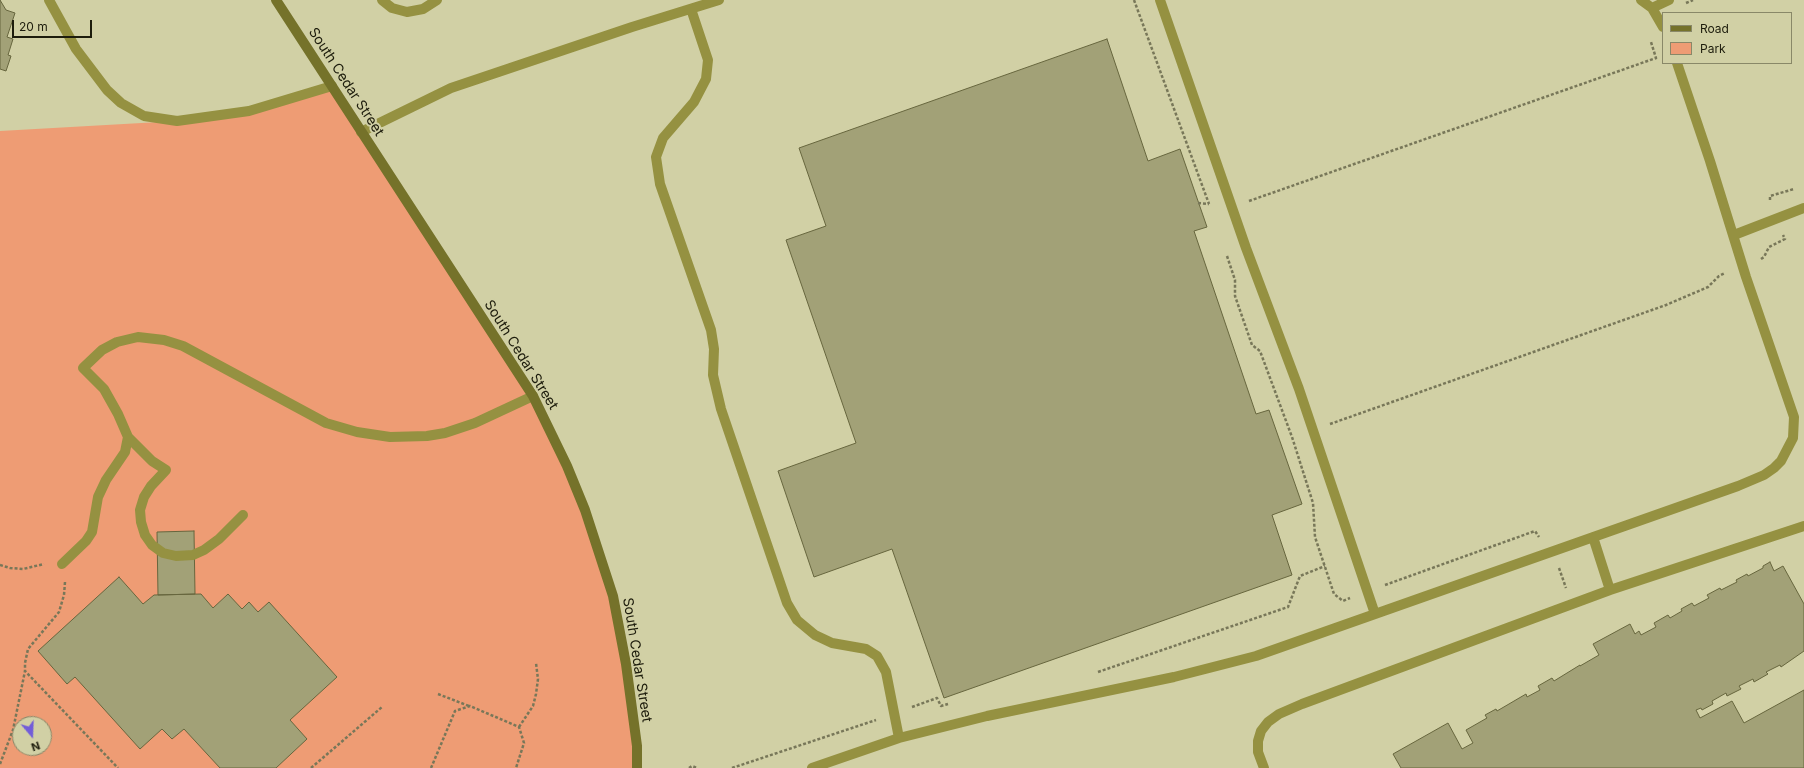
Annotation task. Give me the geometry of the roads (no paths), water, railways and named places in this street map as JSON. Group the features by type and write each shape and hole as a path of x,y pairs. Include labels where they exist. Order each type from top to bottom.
{"main road":[{"name":"South Cedar Street","path":"276,0 533,396 567,466 585,510 613,596 626,664 637,746 637,768"}],"lane":[{"path":"49,0 76,49 107,90 121,103 144,116 177,121 249,112 332,86"},
{"path":"382,0 392,8 407,12 423,9 437,0"},
{"path":"361,132 451,88 719,0"},
{"path":"1160,0 1232,206 1313,430 1375,614"},
{"path":"1641,0 1652,8 1662,25"},
{"path":"1652,8 1669,0"},
{"path":"691,9 708,60 706,79 694,102 663,138 656,157 660,184 711,330 714,349 713,375 721,409 787,603 797,620 815,636 832,642 866,649 877,656 886,672 899,738"},
{"path":"812,768 899,738 987,716 1174,677 1256,656 1755,480 1774,468 1789,449 1793,438 1794,417 1746,277 1734,235 1677,64"},
{"path":"1734,235 1804,208"},
{"path":"243,515 219,539 204,550 193,555 176,556 163,553 152,545 145,535 141,522 140,510 144,498 151,486 166,470 152,461 128,437 118,414 104,389 84,368 97,354 110,346 128,339 156,338 183,346 326,423 338,428 372,435 410,437 445,433 475,423 533,396"},
{"path":"62,564 86,541 92,532 98,497 106,480 125,452 128,437"},
{"path":"1264,768 1258,752 1258,740 1261,731 1268,722 1279,714 1302,704 1610,590 1804,526"},
{"path":"1593,537 1610,590"}]}
